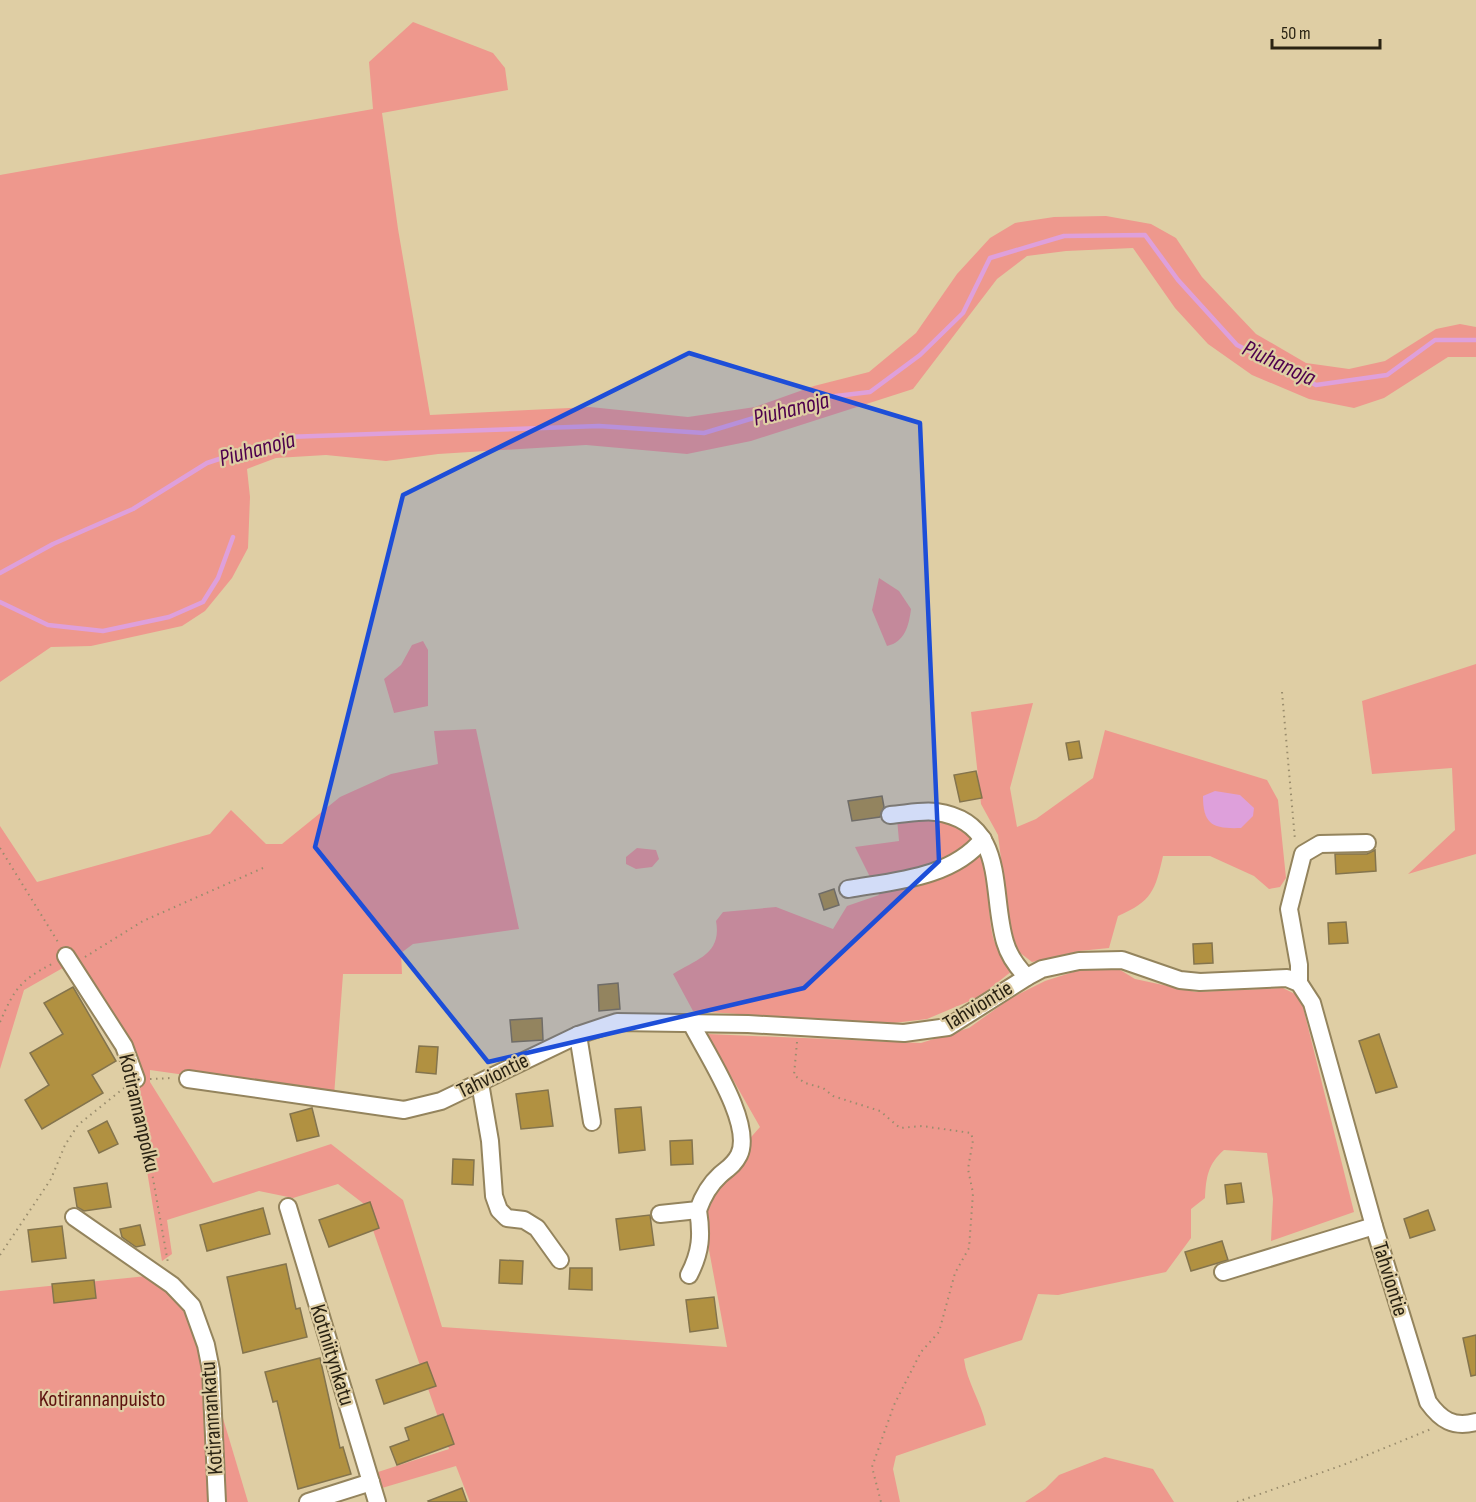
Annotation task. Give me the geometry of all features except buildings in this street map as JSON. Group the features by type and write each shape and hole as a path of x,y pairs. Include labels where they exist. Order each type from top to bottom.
{"street":[{"path":"890,814 935,812 956,817 970,825 983,839 998,883 1004,940 1015,965 1027,977"},
{"path":"848,889 911,878 956,864 972,853 983,839"},
{"path":"1299,983 1298,957 1289,909 1303,854 1320,844 1367,843"},
{"name":"Tahviontie","path":"188,1079 404,1110 441,1101 578,1035 617,1022 800,1027 885,1033 938,1031 948,1028 1027,977 1060,964 1102,959 1141,964 1180,980 1223,983 1287,978 1299,983 1312,1003 1374,1226 1422,1386 1436,1413 1448,1422"},
{"name":"Kotirannanpolku","path":"69,960 124,1046 136,1079"},
{"path":"689,1275 698,1256 702,1234 698,1210 705,1191 733,1166 741,1151 743,1132 737,1109 691,1023"},
{"path":"578,1035 592,1122"},
{"path":"480,1083 490,1142 494,1196 499,1210 507,1218 524,1220 537,1227 560,1260"},
{"name":"Kotiniitynkatu","path":"288,1207 377,1502"},
{"path":"660,1214 698,1210"},
{"name":"Kotirannankatu","path":"74,1216 172,1285 192,1306 206,1345 214,1400 217,1502"},
{"path":"1223,1272 1374,1226"},
{"path":"1448,1422 1459,1425 1476,1422"},
{"path":"308,1502 371,1482"}],"path":[{"path":"1281,692 1296,848 1303,854"},
{"path":"0,848 69,960"},
{"path":"0,1022 12,993 22,981 69,960 143,921 263,868"},
{"path":"800,1027 794,1075 805,1083 823,1088 833,1096 880,1111 900,1128 922,1126 970,1132 973,1140 968,1169 973,1194 969,1248 956,1274 939,1332 921,1352 894,1405 872,1467 881,1502"},
{"path":"0,1255 51,1179 65,1145 78,1125 136,1079 188,1079"},
{"name":"Kotirannanpolku","path":"136,1079 172,1285"},
{"path":"1238,1502 1375,1453 1448,1422"}],"highlighted area":[{"path":"689,353 920,423 939,861 804,988 488,1062 315,847 403,495"}],"green space":[{"path":"413,22 493,53 505,68 508,90 382,113 398,229 430,415 590,407 688,417 755,407 814,386 869,372 916,333 957,274 990,238 1015,223 1054,217 1106,216 1151,224 1176,238 1202,277 1256,334 1306,363 1349,369 1385,361 1436,329 1460,324 1476,327 1476,357 1448,357 1384,398 1354,408 1309,399 1252,375 1208,344 1175,308 1133,248 1066,251 1027,256 997,279 913,389 751,441 687,454 586,445 438,454 386,461 326,455 276,458 247,469 250,497 248,548 232,578 205,611 182,626 91,646 51,647 0,682 0,175 373,109 369,62"},
{"path":"879,578 899,591 911,609 902,637 887,646 872,610"},
{"path":"423,641 428,650 428,706 394,713 384,679 401,665 412,645"},
{"path":"1476,664 1476,854 1408,874 1455,830 1452,768 1372,774 1362,701"},
{"path":"1033,703 1010,788 1017,827 1036,819 1093,778 1105,730 1267,780 1278,800 1286,878 1280,887 1269,889 1254,876 1210,856 1163,856 1150,894 1138,905 1118,916 1109,948 1079,951 1032,962 1019,952 1010,930 998,835 981,804 971,712"},
{"path":"476,729 519,929 413,944 401,953 402,974 343,974 334,1096 150,1070 150,1082 213,1183 331,1144 403,1200 442,1327 727,1347 699,1196 760,1127 707,1034 921,1043 969,1028 1011,998 1045,981 1086,968 1117,968 1135,979 1196,992 1283,988 1295,994 1303,1007 1354,1212 1271,1241 1273,1199 1267,1153 1224,1150 1214,1160 1209,1171 1205,1198 1191,1209 1191,1238 1166,1272 1058,1295 1038,1294 1022,1340 964,1359 986,1425 896,1456 893,1469 900,1502 470,1502 456,1466 382,1488 378,1472 449,1449 364,1204 338,1184 293,1198 259,1191 167,1220 172,1254 162,1261 133,1087 124,1055 68,965 24,990 0,1069 0,826 37,882 210,834 231,810 266,844 282,844 340,797 391,774 438,764 434,731"},
{"path":"897,819 944,819 963,828 975,840 986,872 991,927 995,943 1012,971 979,997 927,1019 885,1024 693,1011 673,974 699,959 711,948 717,932 716,921 723,912 776,907 833,929 847,906 879,895 855,847 899,841"},
{"path":"637,848 656,850 659,859 652,867 636,869 626,864 626,857"},
{"name":"Kotirannanpuisto","path":"147,1276 178,1304 186,1315 194,1334 204,1380 208,1432 209,1502 0,1502 0,1291"},
{"path":"222,1415 248,1502 223,1502"},
{"path":"1105,1457 1153,1469 1174,1502 1025,1502 1045,1489 1059,1475"}],"shaded area":[{"path":"1215,791 1240,795 1254,808 1253,816 1241,828 1223,828 1212,823 1205,813 1203,796"}],"waterway":[{"name":"Piuhanoja","path":"0,573 53,544 133,509 207,463 286,437 599,426 704,433 793,406 836,396 870,392 920,355 963,313 990,258 1064,236 1145,235 1178,280 1237,345 1316,385 1387,375 1435,340 1476,340"},
{"path":"0,602 48,625 103,631 169,617 203,602 218,578 233,537"}]}
